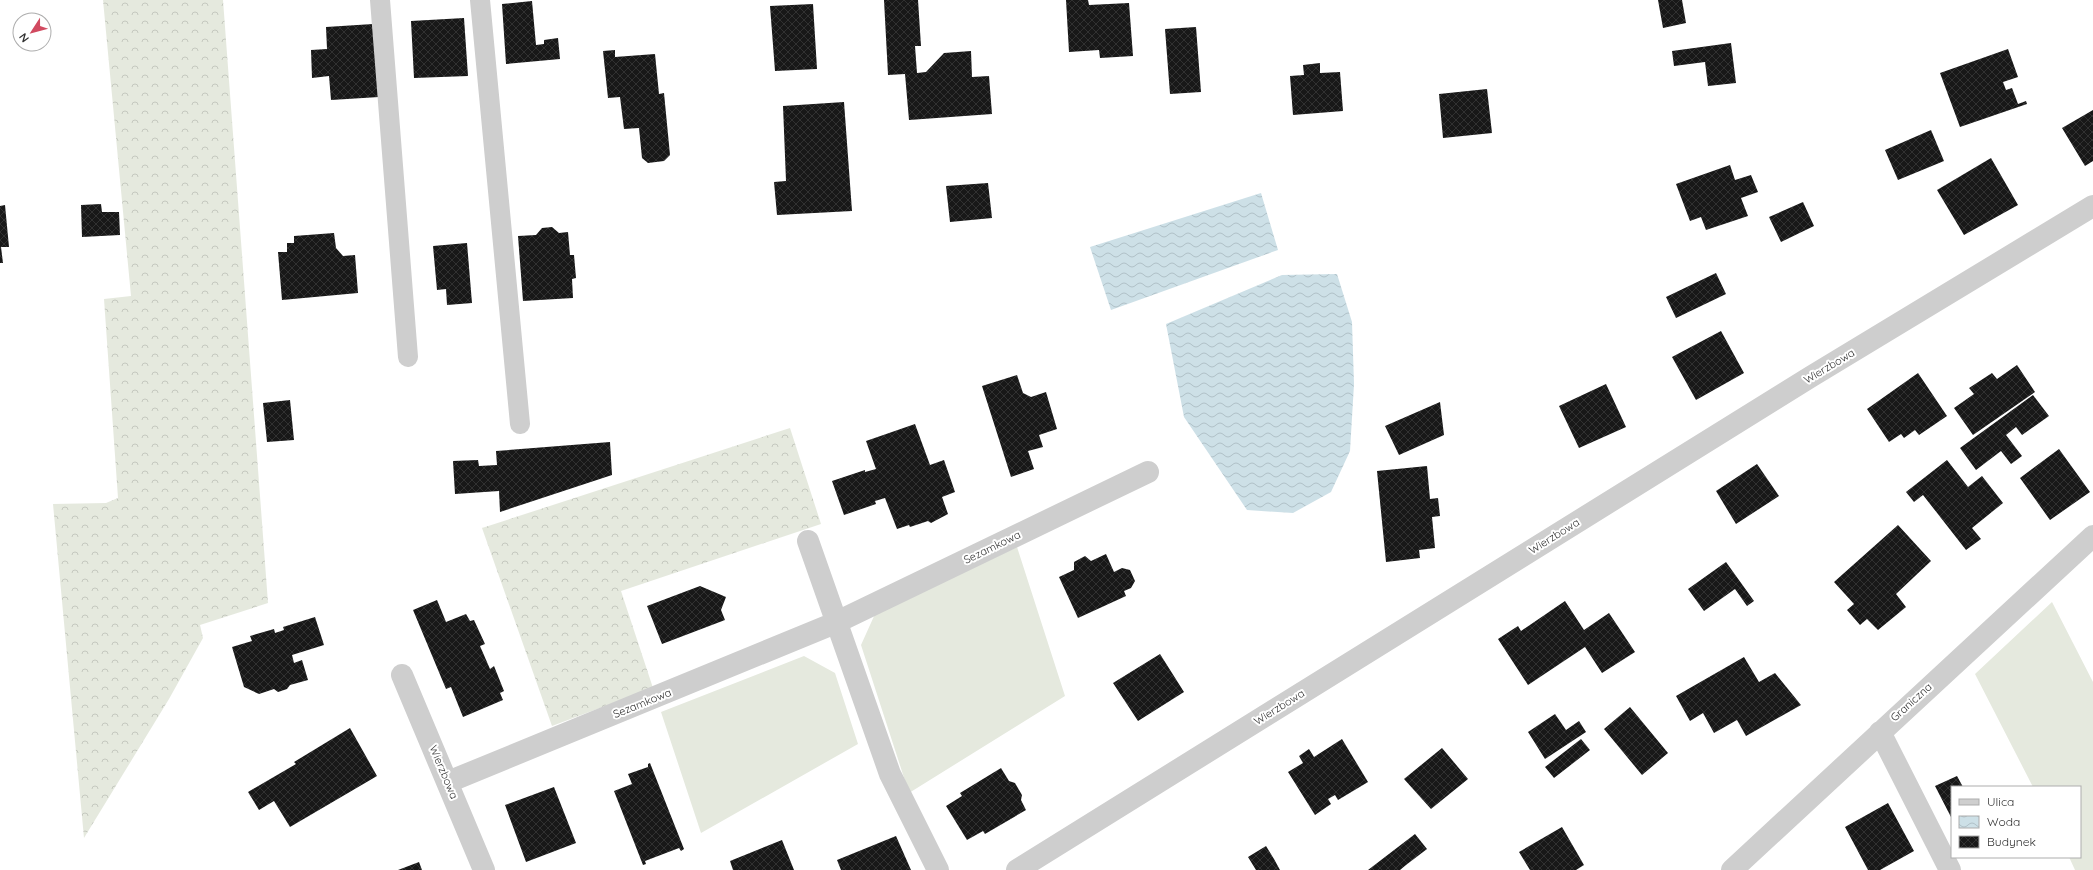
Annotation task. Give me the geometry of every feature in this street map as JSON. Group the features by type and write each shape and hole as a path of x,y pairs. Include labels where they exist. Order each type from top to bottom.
{"street":[{"name":"Wierzbowa","path":"1017,870 1819,372 2093,206"},
{"name":"Sezamkowa","path":"448,782 835,623 1148,472"},
{"name":"Graniczna","path":"1732,870 2093,536"},
{"path":"808,541 835,623 890,774 938,870"},
{"name":"Wierzbowa","path":"402,675 484,870"},
{"path":"1880,732 1950,870"}],"lane":[{"path":"380,0 408,357"},
{"path":"480,0 520,424"}],"green space":[{"path":"103,0 223,0 268,603 200,625 203,638 169,699 84,838 53,504 106,503 118,498 104,299 131,296"},
{"path":"790,428 821,524 621,591 653,688 552,726 482,528"},
{"path":"1017,547 1065,696 909,793 861,645 875,614"},
{"path":"2052,602 2093,682 2093,870 2075,870 2069,858 2081,858 2081,786 2032,786 1975,674"},
{"path":"804,656 835,673 858,744 701,833 661,712"}],"water":[{"path":"1261,193 1278,250 1111,310 1090,247"},
{"path":"1337,274 1352,322 1354,384 1350,451 1331,492 1293,513 1247,510 1184,417 1166,324 1282,275"}],"building":[{"path":"884,0 918,0 921,46 915,46 917,73 926,72 944,53 971,51 972,77 989,76 992,114 909,120 905,74 888,75"},
{"path":"1066,0 1088,0 1089,5 1129,3 1133,56 1100,58 1099,50 1069,52"},
{"path":"1658,0 1682,0 1686,23 1663,28"},
{"path":"532,1 536,45 544,44 544,40 558,38 560,59 506,64 502,4"},
{"path":"813,4 817,69 775,71 770,6"},
{"path":"464,18 468,76 414,78 411,21"},
{"path":"373,24 379,97 331,100 329,76 312,78 311,50 327,49 326,27"},
{"path":"1196,27 1201,92 1170,94 1165,29"},
{"path":"1731,43 1736,83 1708,86 1705,62 1674,66 1672,51"},
{"path":"2008,49 2018,77 2003,82 2006,90 2012,88 2018,104 2026,101 2027,104 1960,127 1940,73"},
{"path":"615,50 615,57 655,54 659,94 664,93 670,155 664,161 648,163 642,158 639,128 624,129 620,97 608,98 603,51"},
{"path":"1320,63 1320,73 1340,72 1343,111 1293,115 1290,76 1304,75 1303,65"},
{"path":"1487,89 1492,133 1443,138 1439,94"},
{"path":"844,102 852,211 777,215 774,182 786,181 783,106"},
{"path":"2093,110 2093,161 2085,166 2062,128"},
{"path":"1931,130 1944,161 1898,180 1885,150"},
{"path":"1991,158 2018,205 1964,235 1937,190"},
{"path":"1730,165 1735,180 1751,175 1758,192 1741,198 1748,216 1706,230 1701,217 1690,221 1676,184"},
{"path":"988,183 992,218 950,222 946,186"},
{"path":"1803,202 1814,226 1781,242 1769,217"},
{"path":"101,204 102,212 119,212 120,235 82,237 81,205"},
{"path":"5,205 9,247 1,247 3,263 0,263 0,206"},
{"path":"552,227 559,233 568,232 570,255 574,255 576,278 572,279 573,298 523,301 518,236 536,235 542,228"},
{"path":"334,233 336,248 343,256 355,255 358,293 282,300 278,252 287,252 287,243 294,243 294,236"},
{"path":"467,243 472,303 447,305 446,289 437,290 433,246"},
{"path":"1716,273 1726,294 1676,318 1666,297"},
{"path":"1721,331 1744,373 1696,400 1672,357"},
{"path":"2017,365 2035,392 1973,435 1954,408 1974,394 1969,388 1992,373 1997,379"},
{"path":"1918,373 1947,416 1919,435 1915,430 1904,438 1901,434 1889,442 1867,409"},
{"path":"1017,375 1023,393 1031,397 1046,392 1057,429 1039,435 1043,447 1028,451 1034,469 1011,477 982,386"},
{"path":"1606,384 1626,427 1579,448 1559,406"},
{"path":"2033,395 2049,416 2022,435 2016,427 2006,435 2022,456 2011,464 2001,451 1976,470 1960,448"},
{"path":"290,400 294,440 267,442 263,403"},
{"path":"1440,402 1444,435 1399,455 1385,426"},
{"path":"915,424 930,465 944,460 955,492 942,497 948,514 931,523 928,521 910,527 909,525 897,529 885,498 875,501 876,504 844,515 832,481 865,470 865,472 876,469 866,441"},
{"path":"610,442 612,475 500,512 499,491 455,494 453,461 478,460 479,466 497,465 496,451"},
{"path":"2059,449 2090,492 2050,520 2020,478"},
{"path":"1947,460 1968,487 1982,476 2003,503 1972,528 1981,539 1966,550 1923,495 1914,502 1906,492"},
{"path":"1757,464 1779,496 1736,524 1716,491"},
{"path":"1427,466 1430,499 1438,498 1440,516 1432,517 1435,548 1419,550 1420,558 1386,562 1377,471"},
{"path":"1898,525 1931,561 1896,594 1906,607 1878,630 1867,619 1860,625 1847,610 1854,604 1834,582"},
{"path":"1106,554 1114,572 1122,568 1130,570 1135,581 1131,588 1124,591 1126,596 1078,618 1059,577 1074,570 1074,562 1085,556 1091,561"},
{"path":"1726,562 1754,601 1747,606 1735,589 1704,611 1688,589"},
{"path":"700,586 726,597 721,610 725,620 662,644 647,606"},
{"path":"437,600 446,622 466,614 470,621 474,620 485,644 480,646 490,669 494,666 504,691 500,693 503,700 463,717 451,687 446,689 413,610"},
{"path":"1565,601 1584,630 1609,613 1635,652 1602,673 1585,647 1528,685 1498,639 1518,626 1521,631"},
{"path":"315,617 324,645 292,655 294,663 302,660 308,680 290,685 287,689 278,692 274,689 259,694 244,687 232,647 252,641 250,636 274,629 275,633 284,630 283,627"},
{"path":"1160,654 1184,692 1138,721 1113,683"},
{"path":"1744,657 1759,682 1775,673 1801,705 1746,736 1737,720 1714,733 1703,713 1690,721 1676,696"},
{"path":"1630,707 1668,753 1642,775 1604,729"},
{"path":"1555,714 1566,730 1579,721 1586,732 1545,759 1528,732"},
{"path":"350,728 377,776 290,827 274,801 259,810 248,792 296,764 294,762"},
{"path":"1342,739 1368,782 1338,800 1335,795 1328,799 1331,804 1315,815 1288,772 1303,763 1299,756 1309,749 1314,757"},
{"path":"1581,739 1590,750 1554,778 1545,767"},
{"path":"1442,748 1468,779 1431,809 1404,779"},
{"path":"650,763 684,849 681,851 679,848 645,861 646,864 643,865 614,791 632,784 628,774 648,767 648,764"},
{"path":"1001,768 1009,781 1015,783 1022,795 1021,800 1026,810 985,834 983,831 967,840 946,806 962,796 960,793"},
{"path":"1957,776 1962,786 1951,786 1951,817 1935,786"},
{"path":"554,787 576,843 526,862 505,805"},
{"path":"1888,803 1914,851 1880,870 1868,870 1845,827"},
{"path":"1562,827 1584,865 1576,870 1530,870 1519,852"},
{"path":"1415,834 1427,849 1400,870 1368,870"},
{"path":"896,836 911,870 841,870 837,860"},
{"path":"782,840 794,870 733,870 730,861"},
{"path":"1266,846 1280,870 1256,870 1248,857"},
{"path":"419,862 422,870 398,870"}]}
